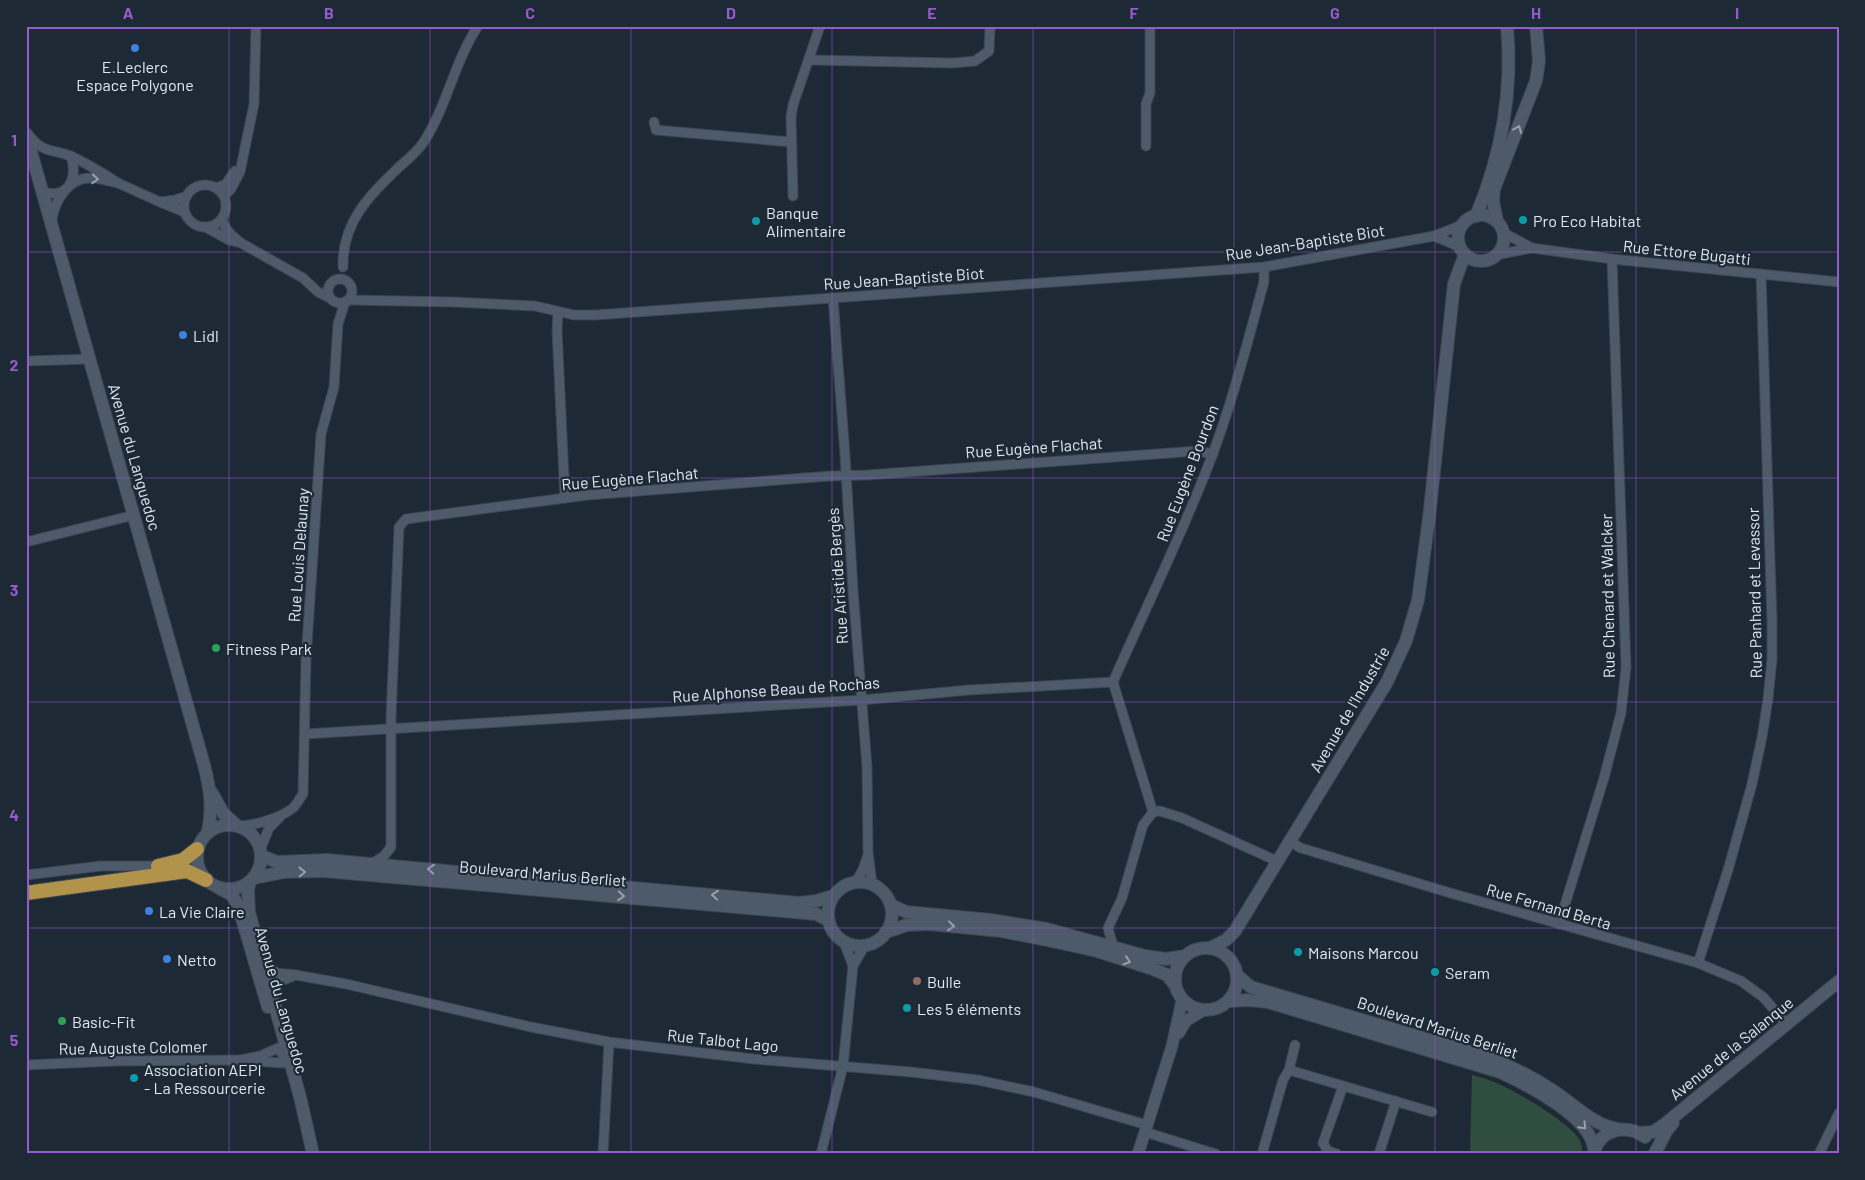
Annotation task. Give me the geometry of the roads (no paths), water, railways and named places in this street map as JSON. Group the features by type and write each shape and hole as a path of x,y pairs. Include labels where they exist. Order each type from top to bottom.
{"highway":[{"path":"26,885 155,866 183,860 197,849"},
{"path":"26,893 187,870 206,880"}],"main road":[{"path":"1476,216 1487,190 1504,120 1510,52 1508,26"},
{"path":"1497,221 1490,217 1476,216 1462,225 1459,241 1463,251 1472,259 1480,261 1489,260 1496,256 1504,241 1504,233 1497,221 1493,201 1494,189 1536,81 1539,61 1536,26"},
{"name":"Avenue du Languedoc","path":"26,133 204,765 210,790 211,817 208,831"},
{"name":"Avenue de l'Industrie","path":"1232,961 1230,950 1236,931 1387,682 1406,641 1419,591 1454,284 1463,251"},
{"name":"Avenue de l'Industrie","path":"1453,304 1465,274 1472,265 1480,261"},
{"name":"Avenue du Languedoc","path":"210,790 223,812 239,826"},
{"path":"226,824 239,826 250,832 257,839 261,852 261,864 252,879 236,888 220,888 206,880 200,870 197,860 197,849 208,831 217,826 226,824"},
{"name":"Boulevard Marius Berliet","path":"261,852 276,862 327,860 799,903 816,902 833,896"},
{"name":"Boulevard Marius Berliet","path":"252,879 284,872 322,871 816,914 828,920"},
{"name":"Avenue du Languedoc","path":"252,879 248,890 248,902 266,966 283,1055 300,1097 313,1154"},
{"path":"856,882 872,884 881,889 887,896 892,914 890,924 886,932 877,941 865,945 854,945 844,942 835,934 828,920 829,905 833,896 844,886 856,882"},
{"name":"Avenue du Languedoc","path":"220,888 232,895 238,905 283,1055 294,1099 307,1128"},
{"path":"886,932 907,925 929,924 1001,931 1097,951 1167,975 1175,985 1182,1000 1191,1007 1202,1011 1217,1009 1229,1001 1236,990 1238,976 1232,961 1223,952 1210,948 1197,949 1185,956 1166,959 1146,956 1046,929 991,920 906,912 891,905"},
{"name":"Avenue de l'Industrie","path":"1210,948 1226,940 1236,931"},
{"path":"1175,985 1178,965 1185,956"},
{"name":"Boulevard Marius Berliet","path":"1238,976 1251,987 1478,1054 1512,1067 1552,1090 1598,1124 1640,1133"},
{"name":"Avenue de la Salanque","path":"1640,1133 1654,1132 1665,1124 1839,981"},
{"name":"Avenue de la Salanque","path":"1656,1153 1667,1130 1674,1123 1839,988"},
{"name":"Boulevard Marius Berliet","path":"1229,1001 1268,1002 1500,1072 1537,1091 1573,1117 1589,1132 1594,1152"},
{"path":"1594,1152 1604,1136 1618,1129"},
{"path":"1640,1133 1647,1138 1656,1153"}],"street":[{"path":"224,196 231,189 240,172 254,104 256,26"},
{"path":"303,278 318,292 340,303 347,301 352,294 351,285 343,267 344,244 349,230 358,212 422,144 433,127 461,57 478,26"},
{"path":"793,196 791,117 793,105 810,60 820,26"},
{"path":"810,60 953,63 975,61 989,52 990,26"},
{"path":"1146,146 1146,104 1150,93 1150,26"},
{"path":"654,122 656,130 791,142"},
{"path":"26,133 36,145 47,151 58,151 71,156 118,183 184,212"},
{"path":"35,163 47,151"},
{"path":"52,220 54,207 59,197 68,188 74,177 74,166 71,156"},
{"path":"216,188 226,184 232,177 243,156"},
{"path":"43,192 50,194 59,193 78,181 90,178 118,183"},
{"path":"160,202 186,196 195,187 203,185 216,188 224,196 226,213 222,220 207,228"},
{"path":"186,196 184,212 191,223 207,228 229,240 241,243"},
{"path":"222,220 226,229 241,243 303,278 320,283 342,279 351,285"},
{"name":"Rue Jean-Baptiste Biot","path":"347,301 374,299 535,306 574,315 595,316 1264,267 1434,236 1462,225"},
{"name":"Rue Ettore Bugatti","path":"1504,233 1532,248 1612,259 1839,282"},
{"path":"1434,236 1453,244 1463,251"},
{"name":"Rue Ettore Bugatti","path":"1496,256 1532,248"},
{"name":"Rue Chenard et Walcker","path":"1559,924 1621,713 1626,667 1612,259"},
{"path":"332,299 328,292 343,267"},
{"name":"Rue Eugène Bourdon","path":"1113,682 1188,518 1213,454 1262,291 1264,267"},
{"name":"Rue Panhard et Levassor","path":"1698,962 1711,926 1752,784 1768,699 1772,659 1761,274"},
{"name":"Rue Jean-Baptiste Biot","path":"351,285 374,299"},
{"name":"Rue Aristide Bergès","path":"833,298 868,767 868,852 872,884"},
{"name":"Rue Louis Delaunay","path":"261,852 268,828 294,807 303,794 306,734 306,660 321,434 334,387 338,324 332,299"},
{"name":"Rue Louis Delaunay","path":"338,324 347,301"},
{"path":"558,312 557,331 565,498"},
{"path":"26,361 91,359"},
{"name":"Rue Eugène Flachat","path":"371,864 384,856 390,847 391,728 399,527 406,519 588,495 1197,451 1213,454"},
{"path":"26,542 134,515"},
{"path":"1113,682 1153,812"},
{"name":"Rue Alphonse Beau de Rochas","path":"306,734 862,700 970,690 1113,682"},
{"path":"1113,946 1108,928 1122,898 1143,825 1153,812 1160,811 1182,818 1277,861"},
{"path":"239,826 254,825 286,812"},
{"name":"Rue Fernand Berta","path":"1289,841 1301,848 1559,924 1698,962 1741,981 1763,998 1786,1023"},
{"name":"Rue Aristide Bergès","path":"856,882 863,869 868,852"},
{"path":"26,875 101,866 155,866"},
{"path":"844,942 853,966"},
{"path":"821,1154 843,1066 853,966 865,945"},
{"path":"250,946 256,949 263,977 270,985 296,975"},
{"name":"Rue Talbot Lago","path":"266,966 277,973 346,984 531,1027 609,1042 754,1059 911,1072 978,1080 1034,1092 1216,1154"},
{"path":"1138,1154 1172,1046 1182,1000"},
{"path":"1172,1046 1186,1021 1202,1011"},
{"path":"603,1154 609,1042"},
{"path":"1262,1154 1283,1080 1289,1070 1294,1045"},
{"name":"Rue Auguste Colomer","path":"240,1060 260,1056 283,1055"},
{"name":"Rue Auguste Colomer","path":"26,1065 116,1061 240,1060 283,1055"},
{"path":"1289,1070 1432,1112"},
{"path":"1337,1154 1328,1151 1323,1144 1343,1086"},
{"path":"1379,1154 1396,1101"},
{"path":"1819,1154 1839,1113"}],"place":[{"name":"E.Leclerc Espace Polygone","path":"135,48"},
{"name":"Pro Eco Habitat","path":"1523,220"},
{"name":"Banque Alimentaire","path":"756,221"},
{"name":"Lidl","path":"183,335"},
{"name":"Fitness Park","path":"216,648"},
{"name":"La Vie Claire","path":"149,911"},
{"name":"Maisons Marcou","path":"1298,952"},
{"name":"Netto","path":"167,959"},
{"name":"Seram","path":"1435,972"},
{"name":"Bulle","path":"917,981"},
{"name":"Les 5 éléments","path":"907,1008"},
{"name":"Basic-Fit","path":"62,1021"},
{"name":"Association AEPI - La Ressourcerie","path":"134,1078"}]}
